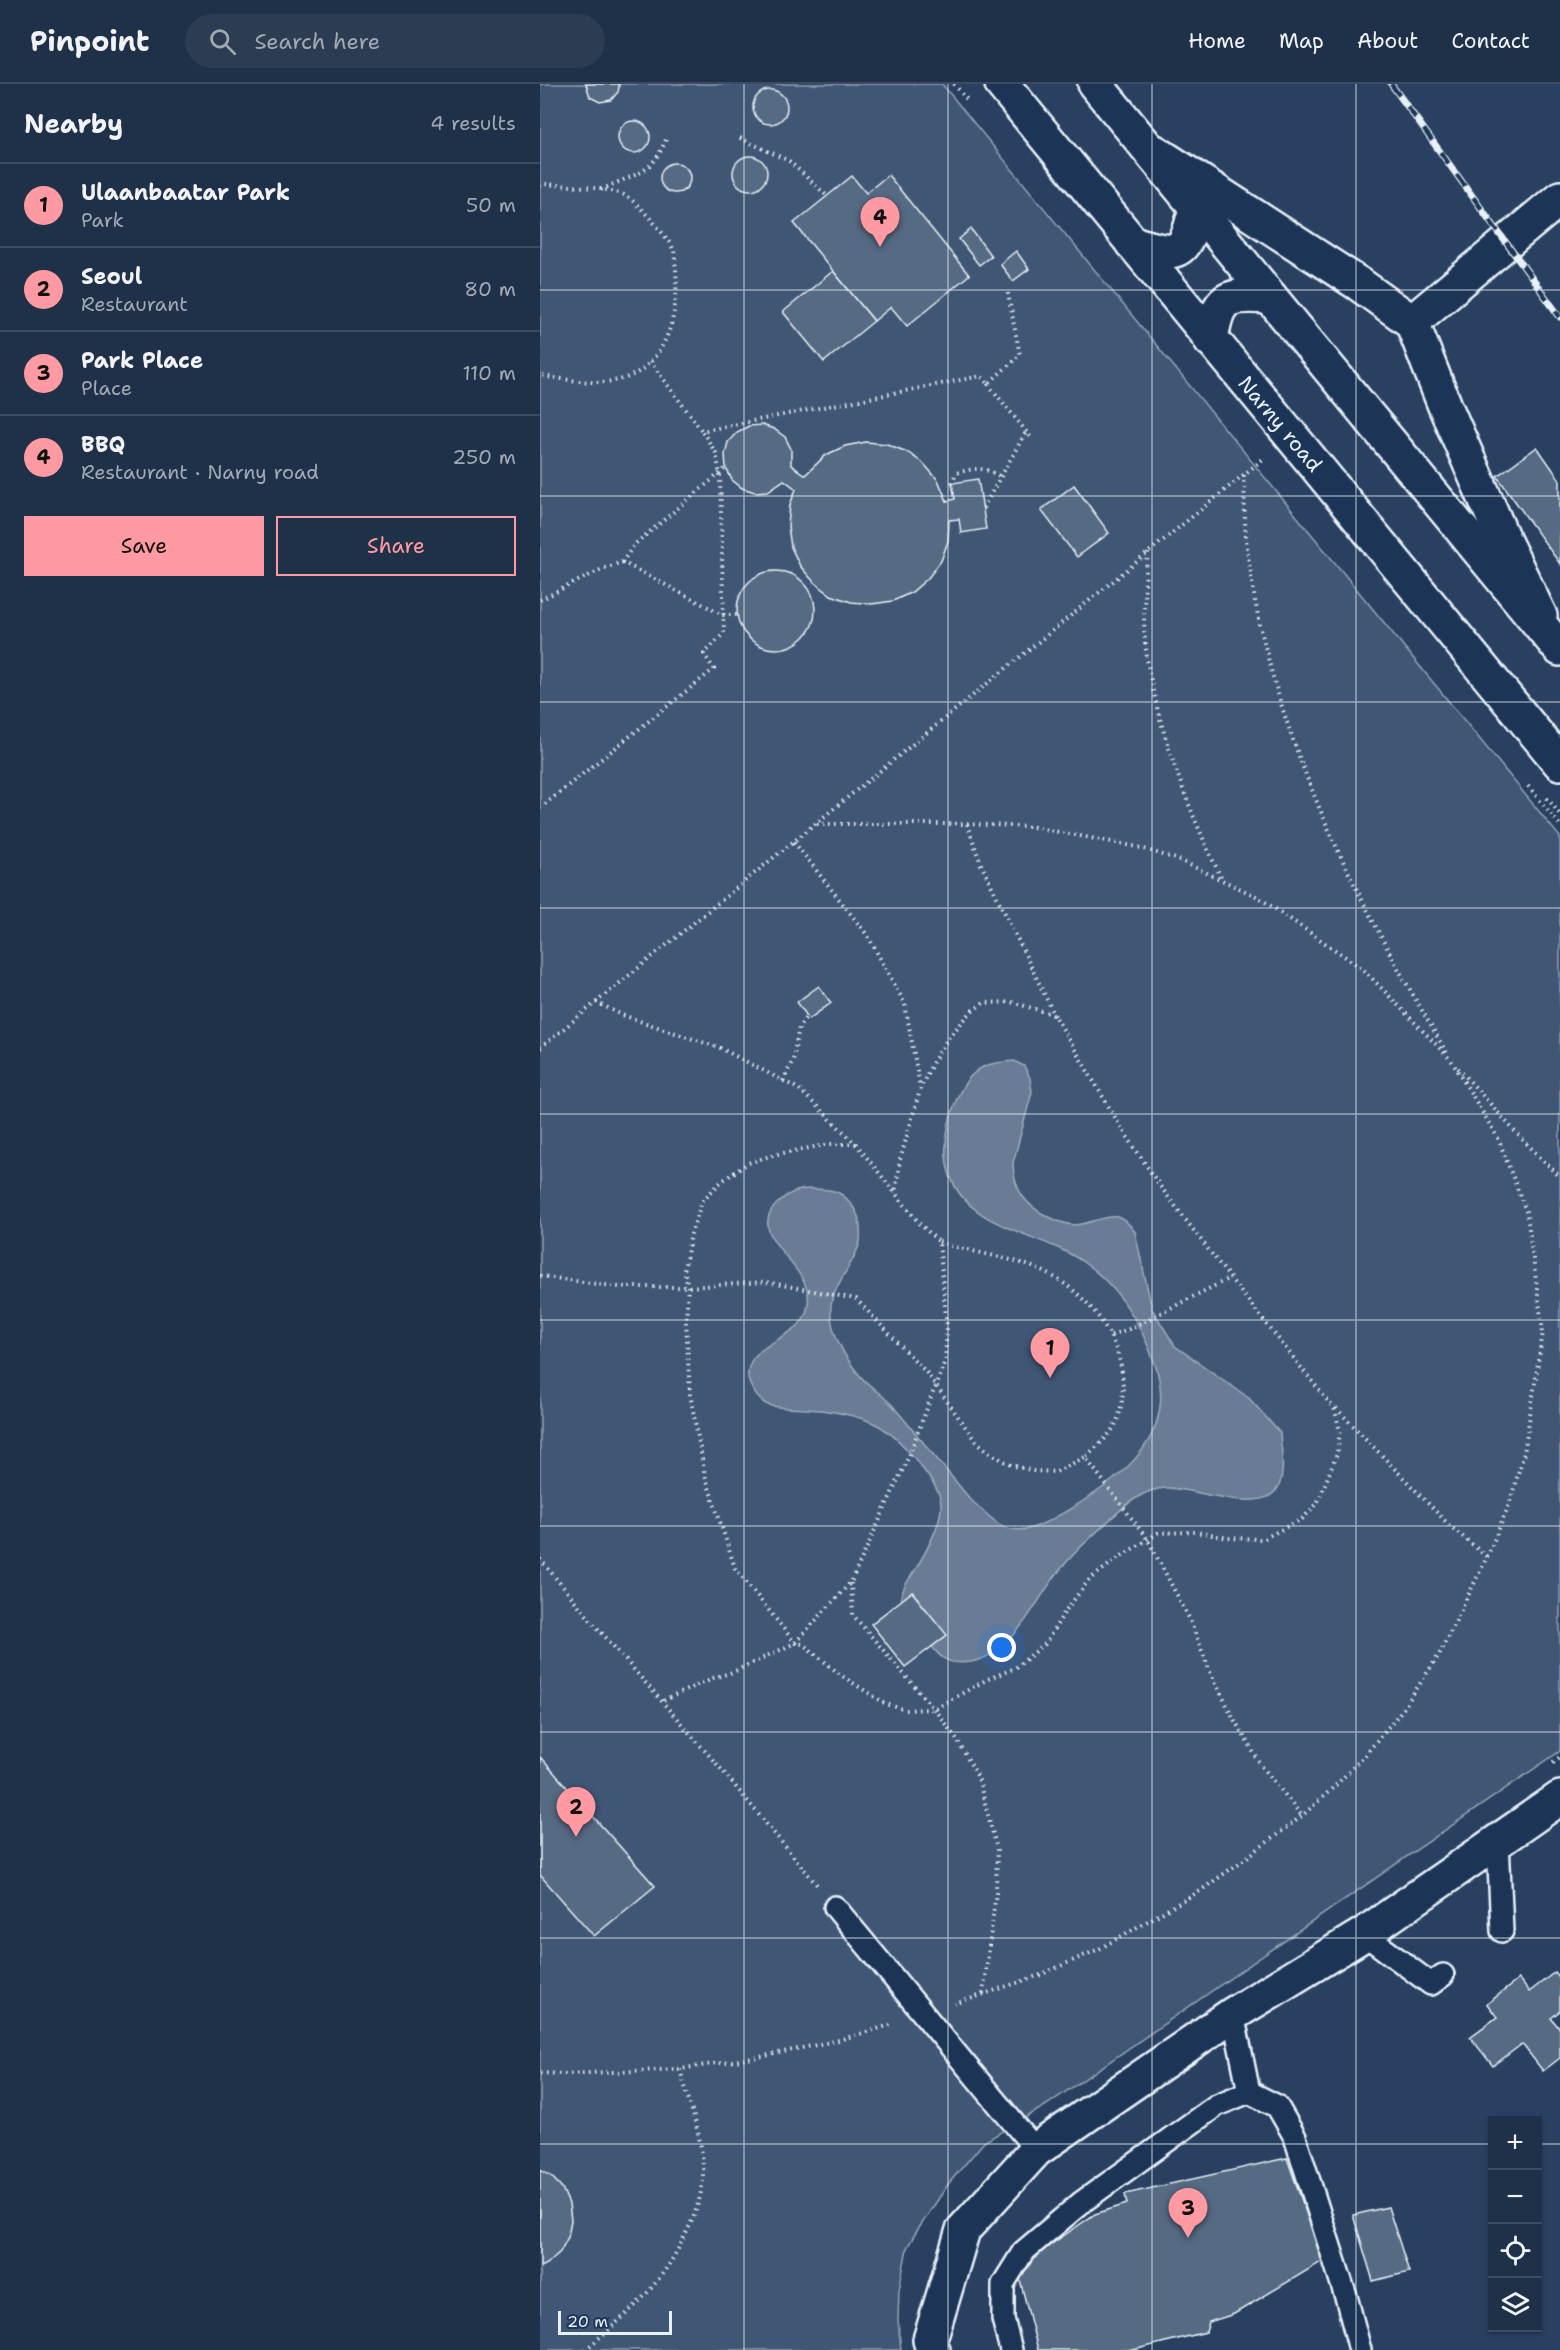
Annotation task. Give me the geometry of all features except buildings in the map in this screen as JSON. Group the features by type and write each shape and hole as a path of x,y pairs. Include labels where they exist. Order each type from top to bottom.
{"main road":[{"name":"Narny road","path":"1002,84 1560,763"},
{"path":"1095,84 1555,642"},
{"path":"1146,146 1359,284 1412,322 1445,406 1502,537 1555,642"},
{"path":"1412,322 1560,198"},
{"path":"1132,243 1166,253 1180,248 1189,238 1196,208"},
{"path":"1211,340 1215,314 1224,303 1238,295 1270,297"},
{"path":"933,2350 930,2340 963,2230 1036,2150 1233,2014 1364,1934 1560,1798"}],"lane":[{"path":"1498,1842 1502,1931"},
{"path":"835,1908 1036,2150"},
{"path":"1364,1934 1431,1984 1443,1975"},
{"path":"1233,2014 1249,2092"},
{"path":"1011,2350 1003,2319 1003,2284 1023,2252 1082,2202 1217,2105 1249,2092 1276,2106 1295,2137 1347,2300 1360,2350"}],"path":[{"path":"600,190 624,177 644,172 660,154 666,137"},
{"path":"740,138 789,162 826,195"},
{"path":"540,186 545,184 626,195 652,219 674,250 678,290 671,328 656,357 631,376 607,382 540,376"},
{"path":"988,384 1020,355 1007,289"},
{"path":"540,808 714,669 704,654 724,633 720,475 716,453 650,361"},
{"path":"702,431 981,376 1034,440"},
{"path":"983,508 1026,432"},
{"path":"540,1048 1269,454"},
{"path":"540,600 602,569 622,562 635,544 726,468"},
{"path":"952,483 956,473 974,469 988,469 1001,477"},
{"path":"540,2073 680,2069 760,2057 839,2040 924,2015 1040,1975 1099,1949 1153,1919 1242,1862 1302,1816 1357,1762 1403,1709 1439,1655 1487,1557 1509,1505 1524,1453 1544,1332 1527,1214 1498,1138 1382,940 1327,825 1293,743 1261,626 1247,547 1244,475"},
{"path":"1148,552 1143,594 1146,657 1160,717 1201,836 1222,878"},
{"path":"622,562 723,615 736,615"},
{"path":"817,824 967,824 1033,827 1138,847 1179,860 1222,878 1258,897 1363,969 1560,1177"},
{"path":"856,1144 830,1144 773,1155 748,1163 722,1181 702,1201 691,1234 684,1270 688,1287 686,1322 690,1394 705,1475 735,1568 795,1643 803,1644 842,1676 886,1704 906,1710 934,1709 988,1679 1015,1668 1045,1644 1066,1610 1089,1580 1118,1558 1158,1533 1195,1532 1228,1538 1263,1539 1302,1519 1317,1504 1337,1454 1340,1432 1335,1410 1160,1186 1119,1124 1055,1016 981,864 967,824"},
{"path":"794,842 868,936 905,1004 921,1087"},
{"path":"540,1276 619,1287 688,1287 766,1282 856,1299 937,1386 974,1439 990,1453 1011,1465 1034,1472 1056,1472 1085,1457 1105,1440 1119,1416 1124,1386 1119,1356 1111,1335 1080,1296 1042,1271 939,1242 919,1223 856,1144 799,1089 720,1048 622,1015 596,1002"},
{"path":"895,1194 900,1160 921,1087 949,1037 978,1005 1011,1002 1055,1016"},
{"path":"783,1081 793,1060 799,1027 807,1016"},
{"path":"663,1701 795,1643 851,1582 921,1428 945,1361 947,1327 939,1242"},
{"path":"1111,1335 1129,1329 1230,1278"},
{"path":"1331,1404 1449,1525 1487,1557"},
{"path":"1085,1457 1148,1540 1190,1620 1211,1674 1235,1721 1261,1765 1302,1816"},
{"path":"540,1558 594,1624 663,1701 835,1908"},
{"path":"851,1582 853,1615 934,1709 956,1738 978,1777 997,1849 996,1892 983,1994"},
{"path":"585,2350 649,2293 670,2266 692,2220 700,2196 703,2168 680,2069"}],"shaded area":[{"path":"540,84 942,84 1560,837 1560,1751 1045,2106 984,2142 949,2183 907,2248 899,2290 898,2320 901,2350 540,2350"},
{"path":"1014,1061 1024,1066 1030,1078 1032,1092 1013,1163 1015,1181 1022,1196 1033,1208 1066,1224 1076,1225 1113,1217 1121,1218 1128,1223 1135,1232 1152,1309 1175,1346 1249,1398 1280,1433 1282,1471 1280,1483 1273,1494 1261,1499 1229,1499 1166,1488 1138,1497 1120,1510 1073,1555 1012,1637 986,1657 958,1663 943,1658 932,1647 946,1635 913,1592 900,1601 902,1592 932,1538 941,1512 938,1494 927,1474 903,1445 882,1427 844,1414 821,1410 781,1408 766,1404 754,1391 748,1375 754,1357 797,1326 803,1319 808,1301 805,1284 768,1228 769,1214 787,1195 802,1190 824,1189 843,1195 853,1207 860,1222 858,1249 836,1289 831,1306 832,1325 840,1345 863,1379 893,1406 971,1500 1002,1526 1024,1530 1047,1522 1090,1497 1127,1468 1153,1432 1159,1412 1160,1389 1155,1364 1136,1320 1118,1294 1083,1262 1065,1251 983,1215 967,1202 954,1186 947,1164 946,1139 949,1124 958,1096 965,1084 983,1067"}],"railway":[{"path":"1391,84 1560,317"}],"place":[{"name":"BBQ","path":"880,247"},
{"name":"Ulaanbaatar Park","path":"1050,1378"},
{"name":"Seoul","path":"576,1837"},
{"name":"Park Place","path":"1188,2238"}]}
